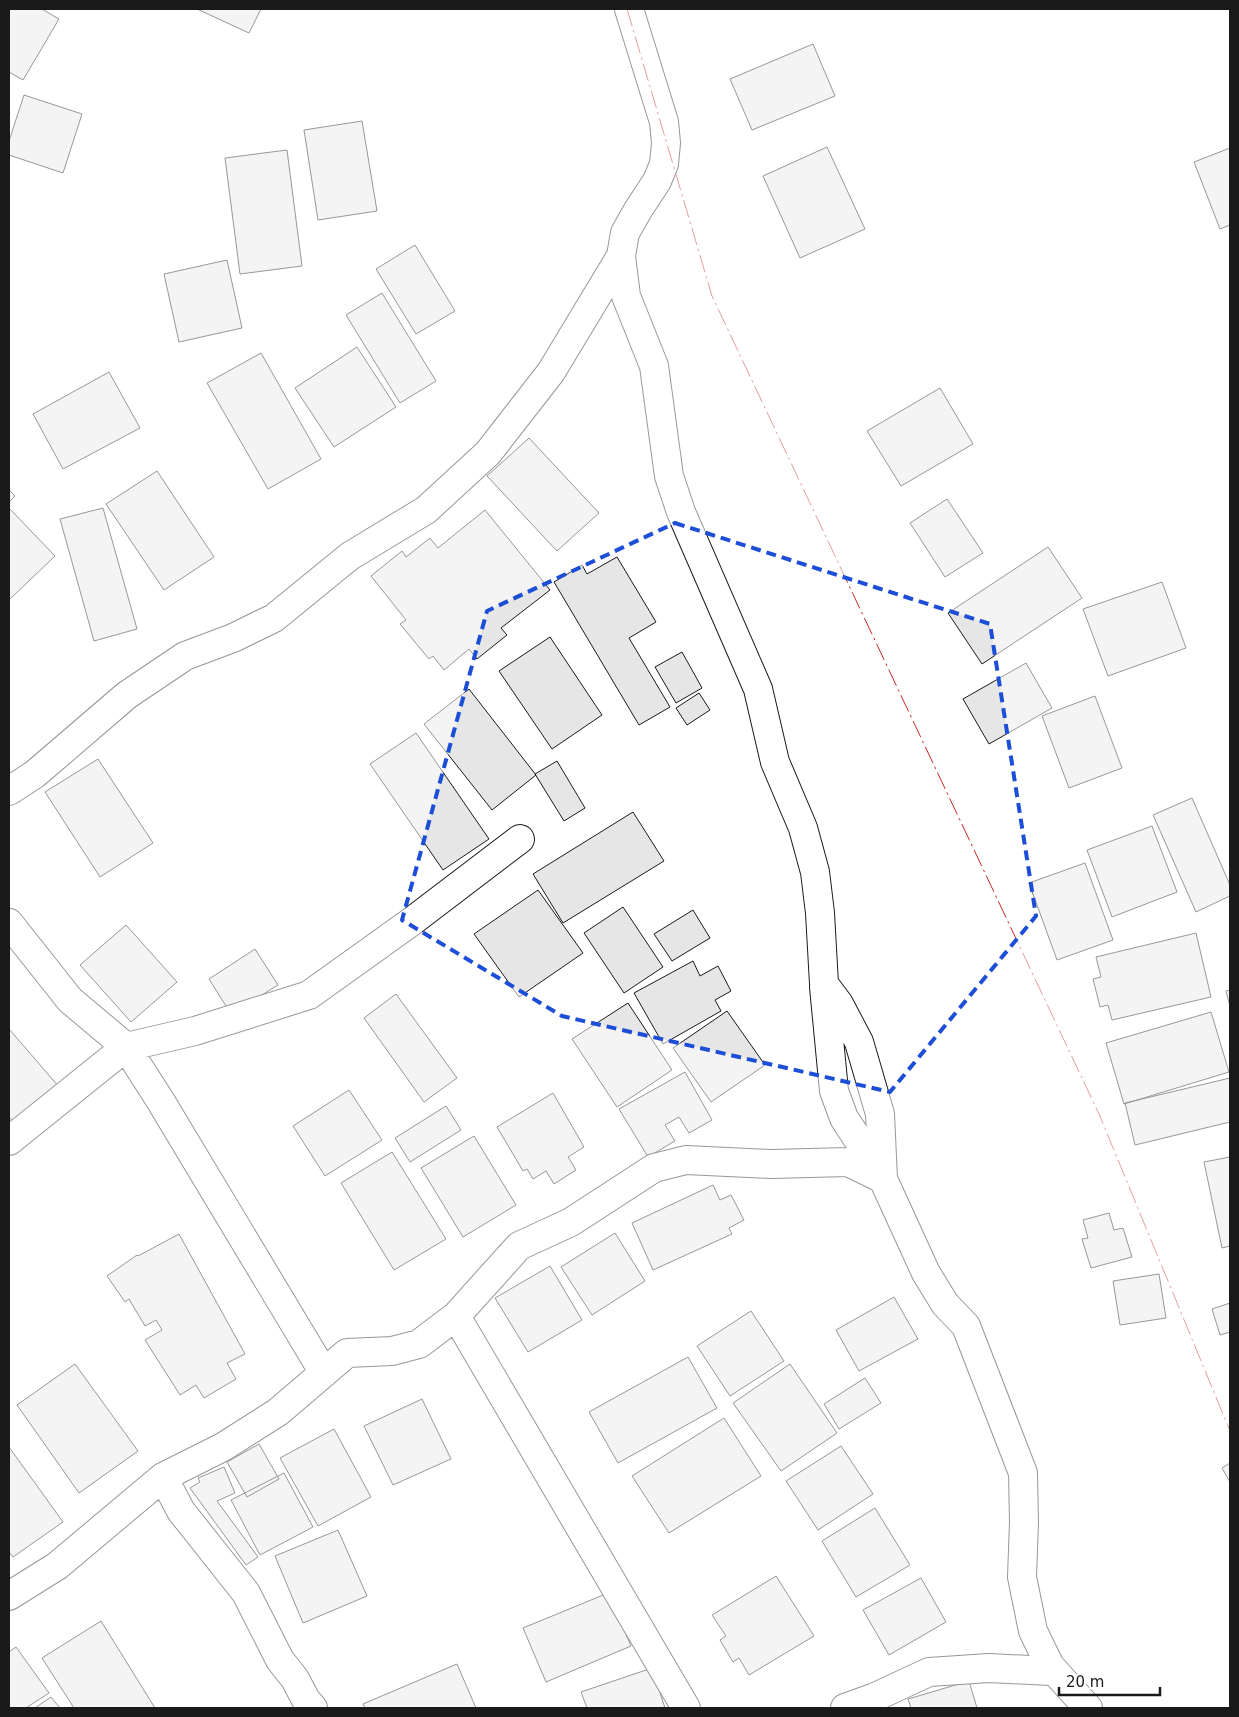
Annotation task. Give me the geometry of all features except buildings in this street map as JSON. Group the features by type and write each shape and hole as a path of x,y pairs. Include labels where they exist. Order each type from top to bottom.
{"street":[{"path":"629,9 664,122 666,143 664,164 658,181 625,233 621,256 626,296 654,366 669,476 681,512 758,688 775,762 803,828 816,872 834,1091 844,1118 884,1179 926,1273 945,1304 966,1326 1023,1473 1022,1577 1033,1631 1052,1671 988,1668 930,1672 873,1698 845,1708"},
{"path":"9,791 35,774 127,695 185,656 233,638 274,618 350,556 426,510 488,453 551,372 621,256"},
{"path":"9,1141 126,1047 196,1031 309,995 411,922 520,839"},
{"path":"9,923 70,1000 126,1047 160,1100 324,1373"},
{"path":"824,984 839,1004 859,1042 880,1114 884,1179"},
{"path":"9,1596 58,1566 163,1477 222,1446 278,1412 347,1353 392,1351 419,1344 456,1316 520,1246 571,1222 654,1168 686,1160 772,1164 848,1162 884,1179"},
{"path":"456,1316 686,1708"},
{"path":"163,1477 180,1511 246,1593 280,1660 295,1679 312,1708"},
{"path":"1050,1666 1088,1708"}],"highlighted area":[{"path":"675,523 990,624 1036,916 890,1092 562,1016 402,920 487,611"}],"power":[{"path":"627,9 712,296 1099,1114 1230,1431"}]}
